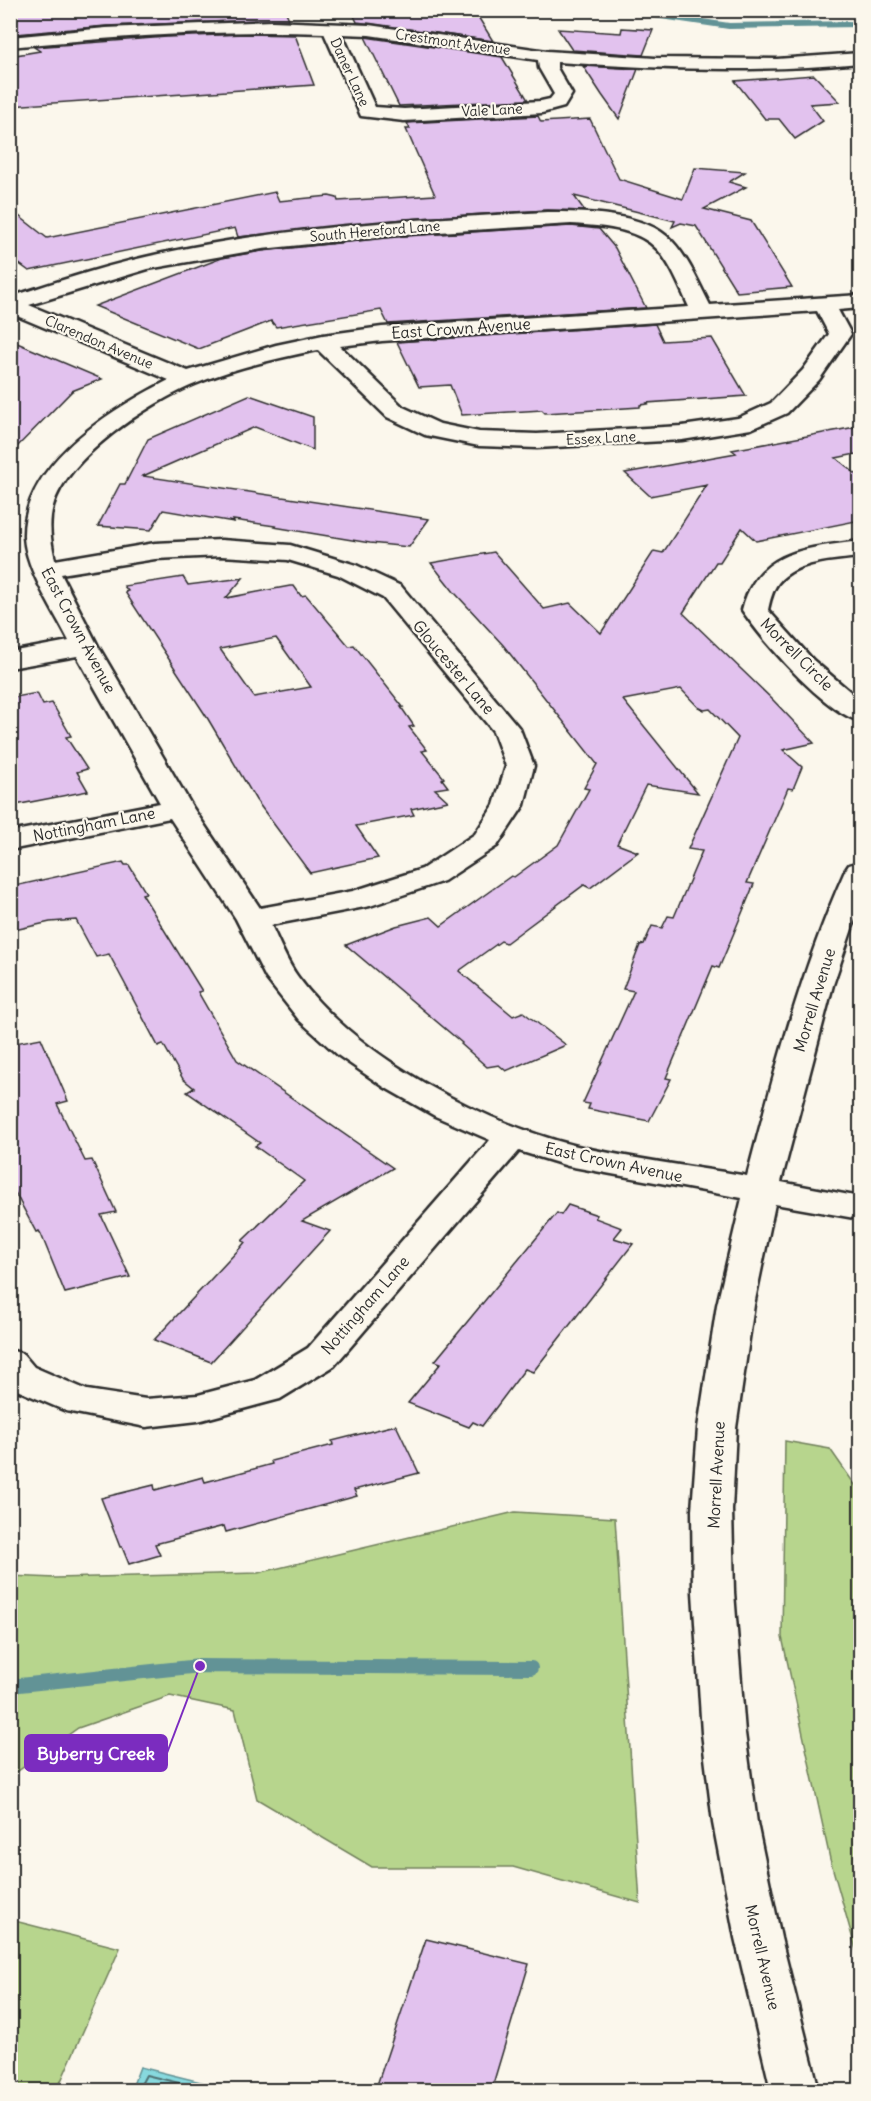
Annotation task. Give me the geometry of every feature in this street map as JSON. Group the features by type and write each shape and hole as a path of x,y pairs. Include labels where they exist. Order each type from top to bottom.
{"street":[{"name":"Crestmont Avenue","path":"10,42 201,27 330,28 369,30 547,56 655,63 718,65 840,61 861,58"},
{"name":"Daner Lane","path":"330,28 365,108 374,113"},
{"name":"Vale Lane","path":"374,113 404,115 542,107 558,103 563,94 548,68 547,56"},
{"path":"840,61 854,75"},
{"name":"South Hereford Lane","path":"10,304 114,271 189,254 284,239 381,229 562,219 606,221 636,228 659,240 672,255 703,312"},
{"name":"East Crown Avenue","path":"861,302 430,330 322,342 276,352 187,379 132,408 90,439 60,471 41,505 37,537 45,569 85,646 178,808 252,919 282,978 310,1013 351,1049 396,1080 447,1109 512,1137 568,1155 861,1208"},
{"name":"Clarendon Avenue","path":"10,304 187,379"},
{"name":"Essex Lane","path":"322,342 395,412 433,430 478,439 537,441 682,433 742,424 779,408 811,375 840,334 824,304"},
{"name":"Gloucester Lane","path":"45,569 155,551 221,548 290,553 347,570 392,592 506,729 520,766 509,805 486,840 433,875 359,899 252,919"},
{"name":"Morrell Circle","path":"861,549 806,558 771,573 759,591 754,610 819,679 861,712"},
{"path":"10,660 85,646"},
{"name":"Nottingham Lane","path":"10,841 178,808"},
{"name":"Morrell Avenue","path":"795,2091 767,1980 741,1859 729,1781 713,1587 713,1495 717,1429 726,1362 759,1191 816,988 844,906 861,871"},
{"name":"Nottingham Lane","path":"10,1363 21,1376 80,1402 146,1413 198,1408 267,1390 321,1357 512,1137"}],"green space":[{"path":"785,1441 830,1449 860,1492 860,1964 830,1859 782,1637"},
{"path":"515,1512 615,1518 640,1903 513,1867 372,1867 257,1799 235,1710 170,1696 78,1728 11,1776 11,1576 55,1578 258,1573"},
{"path":"11,1920 120,1948 57,2090 11,2090"}],"water":[{"path":"140,2067 233,2090 131,2090"}],"building":[{"path":"51,10 285,10 289,19 106,26 16,34 10,30 10,13"},
{"path":"351,10 443,10 477,15 493,41 357,22"},
{"path":"622,28 653,30 643,55 572,50 558,29 621,33"},
{"path":"295,35 314,85 10,106 10,56 40,51 34,47 167,37"},
{"path":"365,37 502,57 528,100 399,106"},
{"path":"583,66 638,69 619,119 602,95"},
{"path":"814,75 840,102 810,104 823,121 795,139 779,119 765,119 735,81"},
{"path":"538,116 541,122 590,119 619,179 683,199 695,168 745,172 729,182 746,187 704,209 751,221 792,287 737,292 696,226 681,223 672,227 675,221 574,196 585,211 547,210 404,219 238,237 235,228 29,271 10,257 10,209 47,238 275,192 279,201 329,196 337,198 338,201 435,195 406,129 410,129 407,123"},
{"path":"571,226 599,229 615,248 646,308 388,324 381,310 276,327 271,321 199,349 95,306 222,258 262,251 406,236"},
{"path":"655,324 663,341 712,338 746,396 647,403 640,407 462,415 450,385 419,387 397,342"},
{"path":"10,340 102,379 72,391 10,454"},
{"path":"249,395 313,417 313,450 255,427 143,476 429,519 409,547 370,543 275,526 233,520 234,522 163,510 151,530 98,526 120,484 125,484 148,439"},
{"path":"861,426 861,453 836,458 861,478 861,520 756,541 742,528 720,562 716,562 683,613 814,743 783,750 802,767 793,789 788,788 747,883 754,884 733,935 719,968 713,966 666,1078 671,1079 649,1121 588,1109 590,1104 583,1103 634,991 623,989 640,945 644,944 652,926 662,928 668,916 674,917 702,851 688,849 738,738 710,709 704,710 698,707 681,689 623,700 698,793 646,785 617,844 638,852 590,888 584,885 506,943 501,941 459,971 513,1016 523,1012 566,1045 506,1071 499,1065 487,1067 346,945 396,926 431,917 441,926 511,876 514,877 558,845 589,789 584,788 597,764 503,645 454,592 431,563 494,552 544,609 570,603 601,633 654,551 663,553 707,485 650,496 625,473 736,453 732,450"},
{"path":"183,577 188,585 243,578 226,598 294,586 301,596 306,595 349,646 354,645 403,707 401,707 414,726 409,727 427,750 422,751 444,778 442,779 448,787 435,789 448,801 411,809 414,815 356,826 378,858 310,873 256,800 208,719 125,592 128,591 124,586","holes":["276,638 311,687 254,697 220,649"]},
{"path":"37,693 43,705 52,703 71,736 66,737 87,769 77,772 88,791 10,806 10,698"},
{"path":"123,862 129,865 146,893 142,894 202,991 198,992 237,1060 393,1168 302,1221 330,1231 211,1362 154,1340 241,1247 245,1242 242,1241 304,1181 255,1146 260,1143 187,1092 194,1088 183,1079 163,1044 158,1046 109,954 96,957 76,920 50,922 10,931 10,887"},
{"path":"41,1038 68,1101 57,1104 85,1161 92,1160 116,1212 101,1215 130,1277 65,1293 41,1234 39,1231 36,1232 10,1183 10,1044"},
{"path":"568,1205 597,1215 595,1218 622,1228 614,1238 633,1244 533,1372 525,1369 482,1426 473,1422 469,1427 408,1403 441,1363 435,1361 557,1213 561,1215"},
{"path":"396,1425 419,1473 354,1490 357,1496 226,1532 224,1526 155,1544 160,1555 129,1564 101,1498 154,1485 155,1490 203,1477 205,1482 272,1464 271,1461 333,1445 332,1441"},
{"path":"426,1939 529,1964 491,2091 375,2091"}],"waterway":[{"path":"621,10 729,26 860,24"},
{"path":"10,1686 200,1666 531,1668"}],"place":[{"name":"Byberry Creek","path":"200,1666"}]}
